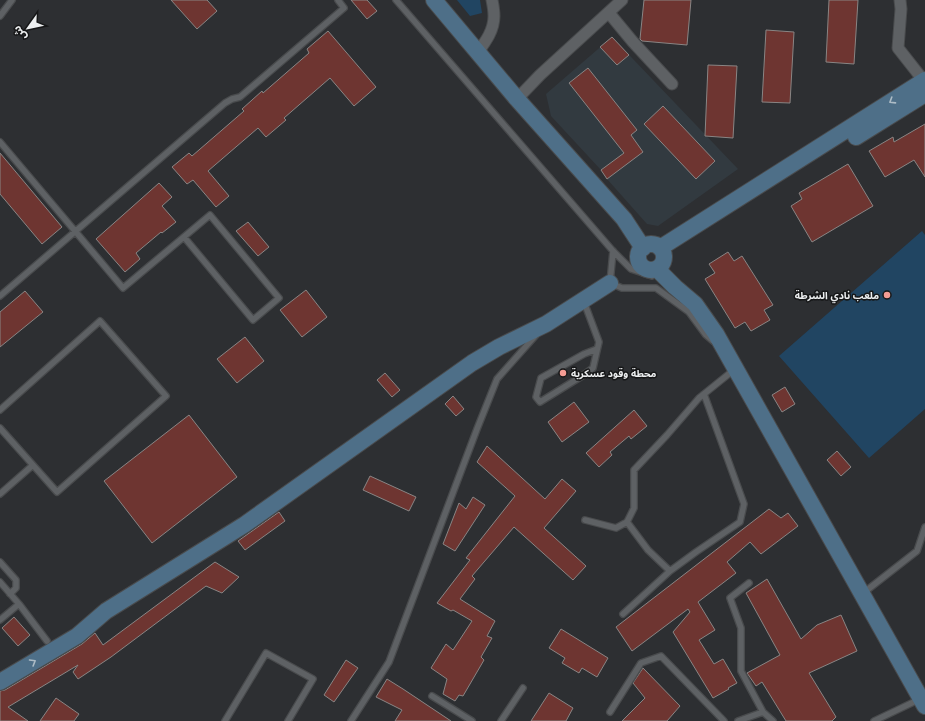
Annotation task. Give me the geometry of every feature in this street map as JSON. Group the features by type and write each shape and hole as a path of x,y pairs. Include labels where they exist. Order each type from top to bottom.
{"main road":[{"path":"434,0 624,219 643,248"},
{"path":"923,703 716,334 695,304 675,287 657,264 655,245 649,244 643,248 639,254 639,262 647,269 657,264 925,85"},
{"path":"0,669 70,627 106,611 244,526 472,363 499,347 546,324 610,283"},
{"path":"0,682 76,636 106,611"}],"street":[{"path":"478,52 487,39 492,28 494,16 492,0"},
{"path":"518,98 540,75 622,0"},
{"path":"900,0 901,9 898,48 925,85"},
{"path":"609,13 633,42 672,84"}],"lane":[{"path":"0,16 12,0"},
{"path":"0,296 225,103 240,97 344,8 338,0"},
{"path":"396,0 613,251 631,269 657,264 656,288"},
{"path":"0,142 123,288 210,215 279,298 253,320 184,237"},
{"path":"613,251 610,283 622,288 656,288 688,312 706,335 724,348"},
{"path":"583,300 599,342 593,368 540,402 536,397 541,378 584,354 597,349"},
{"path":"0,410 100,321 166,396 57,492 0,428"},
{"path":"351,721 389,662 497,379 546,324"},
{"path":"585,520 616,528 627,522 634,508 634,470 699,398 735,369"},
{"path":"623,614 670,572 740,522 744,504 704,394"},
{"path":"0,494 33,465"},
{"path":"627,522 648,550 670,572"},
{"path":"862,594 917,551 925,527"},
{"path":"0,562 16,580 16,588 10,594"},
{"path":"0,582 47,641"},
{"path":"749,583 730,598 741,628 741,671 763,712 773,721"},
{"path":"0,620 19,604"},
{"path":"225,721 266,653 313,679 288,721"},
{"path":"610,712 641,663 661,656 724,721"},
{"path":"501,721 523,688"},
{"path":"432,696 472,721"},
{"path":"874,721 923,703"},
{"path":"738,721 763,712"}],"shaded area":[{"path":"457,0 480,0 482,13 470,16"},
{"path":"612,37 738,169 658,226 647,224 607,179 601,170 551,116 546,94"},
{"name":"ملعب نادي الشرطة","path":"922,231 925,235 925,409 869,458 779,356"}],"building":[{"path":"171,0 207,0 217,11 197,29"},
{"path":"351,0 367,0 377,11 367,19"},
{"path":"644,0 691,0 687,45 642,41 640,39"},
{"path":"829,0 858,0 854,64 826,62"},
{"path":"766,30 794,32 790,103 762,102"},
{"path":"328,31 376,87 354,106 330,78 284,118 286,120 266,137 258,128 208,171 229,196 216,207 193,180 187,184 172,167 189,153 192,156 244,111 242,109 309,53 307,49"},
{"path":"612,37 629,55 617,65 600,47"},
{"path":"708,65 737,66 733,138 705,136"},
{"path":"588,68 637,130 631,135 643,152 607,179 601,170 624,153 569,83"},
{"path":"663,106 715,161 696,179 644,124"},
{"path":"925,124 925,177 914,160 885,177 869,151 893,137 894,142"},
{"path":"0,153 62,227 42,244 0,194"},
{"path":"848,164 873,206 812,242 791,206 802,199 799,193"},
{"path":"159,183 172,197 162,206 176,222 162,233 161,232 136,253 140,259 125,272 96,239"},
{"path":"248,222 269,247 258,256 236,231"},
{"path":"728,252 734,261 742,256 773,305 764,310 770,320 751,331 745,322 735,328 705,279 715,273 709,264"},
{"path":"306,290 327,317 302,337 280,310"},
{"path":"25,291 43,312 0,347 0,312"},
{"path":"245,337 264,361 237,383 217,359"},
{"path":"385,373 400,390 392,397 377,380"},
{"path":"785,387 795,404 782,412 772,395"},
{"path":"453,396 464,409 456,416 445,404"},
{"path":"574,402 589,422 562,442 548,422"},
{"path":"634,410 647,426 631,439 629,436 610,452 612,455 599,467 586,453"},
{"path":"189,415 237,477 152,543 104,481"},
{"path":"487,446 545,499 562,479 576,491 544,528 586,566 573,580 514,527 472,576 475,579 460,599 495,621 487,636 492,638 481,657 484,660 463,696 459,695 455,701 443,694 447,679 431,668 446,644 453,650 472,621 437,603 470,560 466,558 515,496 477,462"},
{"path":"837,451 851,467 841,476 827,460"},
{"path":"370,476 416,497 409,511 363,490"},
{"path":"473,497 485,505 455,551 443,544 459,503 466,509"},
{"path":"769,509 781,518 788,513 798,526 761,554 750,542 727,562 736,573 698,602 715,630 699,640 714,664 723,659 737,683 713,698 673,632 690,612 688,609 632,651 616,627"},
{"path":"279,512 285,521 245,550 238,541"},
{"path":"215,562 239,577 222,593 206,586 111,657 78,679 73,672 78,665 8,707 28,721 0,721 0,691 5,690 82,644 95,633 103,645"},
{"path":"767,579 801,639 817,625 841,615 857,651 809,673 836,717 832,721 786,721 762,682 756,686 747,673 780,655 746,593"},
{"path":"14,617 30,635 18,646 2,628"},
{"path":"561,629 608,658 597,677 582,668 579,673 562,663 565,658 549,648"},
{"path":"346,660 358,668 334,702 324,695"},
{"path":"643,668 680,706 667,721 622,721 645,698 633,683"},
{"path":"387,679 451,721 395,721 402,710 376,697"},
{"path":"549,693 573,708 566,721 531,721"},
{"path":"56,698 79,714 74,721 40,721"}],"place":[{"name":"ملعب نادي الشرطة","path":"887,295"},
{"name":"محطة وقود عسكرية","path":"563,373"}]}
